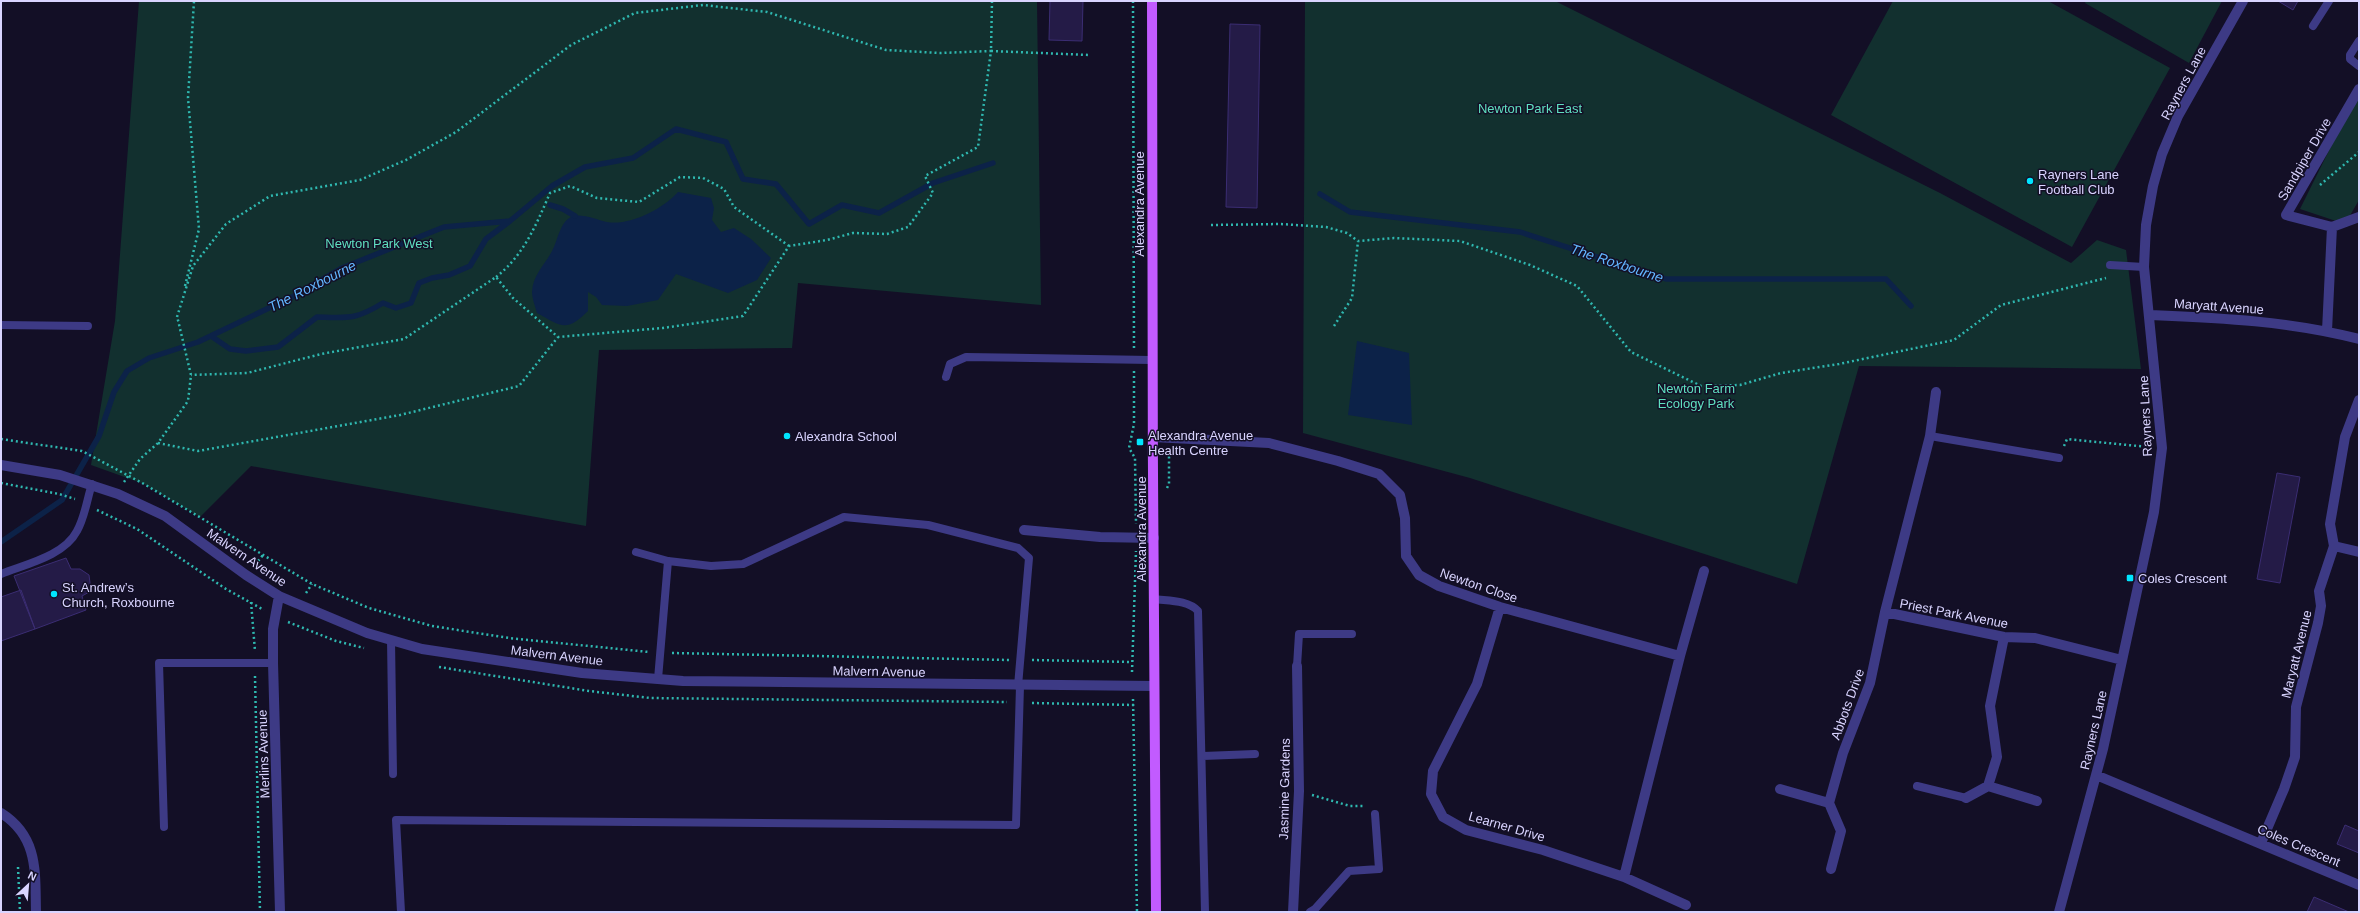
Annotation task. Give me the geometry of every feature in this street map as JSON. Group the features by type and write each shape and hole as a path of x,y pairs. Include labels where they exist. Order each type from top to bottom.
{"main road":[{"name":"Alexandra Avenue","path":"1152,1 1151,360 1154,538 1156,912"}],"street":[{"name":"Rayners Lane","path":"2059,912 2096,774 2154,512 2162,448 2150,315 2144,267 2146,225 2153,186 2162,154 2178,116 2243,1"},
{"name":"Sandpiper Drive","path":"2332,227 2286,215 2359,90"},
{"path":"2327,331 2332,227 2359,217"},
{"name":"Maryatt Avenue","path":"2150,315 2219,318 2287,325 2327,331 2359,339"},
{"name":"Priest Park Avenue","path":"1936,392 1930,436 1885,612 2004,637 2035,638 2122,660"},
{"name":"Maryatt Avenue","path":"2261,843 2284,789 2295,757 2296,708 2318,623 2321,606 2319,591 2334,546 2330,524 2345,437 2359,400"},
{"name":"Newton Close","path":"1152,437 1269,443 1338,461 1379,474 1400,495 1405,518 1406,556 1419,575 1438,586 1500,607 1680,656"},
{"name":"Malvern Avenue","path":"1,465 60,475 92,484 118,494 164,516 246,575 279,596 367,633 422,649 582,673 658,679 1019,686 1154,686"},
{"path":"1024,530 1136,539 1154,538"},
{"path":"2334,546 2359,552"},
{"path":"1624,877 1680,656 1704,571"},
{"name":"Merlins Avenue","path":"279,596 273,629 273,663 280,912"},
{"name":"Learner Drive","path":"1500,607 1477,684 1433,771 1431,794 1443,817 1466,830 1543,850 1624,877 1686,905"},
{"name":"Abbots Drive","path":"1829,803 1843,753 1870,683 1885,612"},
{"path":"1966,798 1988,786 1997,757 1990,706 2004,637"},
{"name":"Jasmine Gardens","path":"1293,912 1299,791 1297,666"},
{"name":"Coles Crescent","path":"2096,774 2359,885"},
{"path":"1988,786 2038,801"},
{"path":"1780,789 1829,803 1841,831 1831,869"},
{"path":"1,813 20,828 32,850 36,912"}],"lane":[{"path":"2314,26 2329,1"},
{"path":"2359,41 2350,55 2350,59 2359,66"},
{"path":"2110,265 2144,267"},
{"path":"1,325 88,326"},
{"path":"946,377 950,364 966,358 1151,360"},
{"path":"1930,436 2059,458"},
{"path":"1,574 44,557 64,546 77,531 92,484"},
{"path":"401,912 396,820 1016,825 1020,660 1029,558 1018,548 928,525 844,517 743,564 711,566 668,561 636,552"},
{"path":"658,679 668,561"},
{"path":"1154,599 1187,604 1194,606 1198,611 1203,756 1205,912"},
{"path":"1297,666 1299,634 1352,634"},
{"path":"391,640 393,774"},
{"path":"164,827 158,663 273,663"},
{"path":"1203,756 1255,754"},
{"path":"1917,786 1966,798"},
{"path":"1310,912 1349,871 1379,869 1375,814"}],"path":[{"path":"118,494 128,474 140,459 158,443 188,401 191,375 177,317 199,229 188,98 194,1"},
{"path":"191,375 246,373 321,354 404,339 507,268 529,240 550,193 570,186 597,198 639,202 680,177 703,178 724,189 734,207 789,246 827,240 853,233 886,234 908,227 933,193 925,176 978,147 991,51 992,1"},
{"path":"1133,1 1134,424 1129,448 1136,458 1136,539 1132,662 1137,912"},
{"path":"177,317 193,266 226,224 270,196 360,180 406,160 456,132 571,45 635,12 703,5 767,12 886,50 940,53 991,51 1089,55"},
{"path":"2314,190 2359,152"},
{"path":"1211,225 1281,224 1326,226 1347,233 1358,241 1394,238 1460,241 1530,265 1577,286 1631,352 1701,386 1740,386 1781,373 1838,364 1954,340 2001,305 2109,277"},
{"path":"1334,326 1352,298 1358,241"},
{"path":"496,277 513,298 558,337 663,328 742,316 789,246"},
{"path":"158,443 198,451 400,415 519,386 558,337"},
{"path":"1169,484 1170,438"},
{"path":"2059,458 2067,439 2162,448"},
{"path":"1,440 82,452 128,474 312,584 369,608 432,626 608,649 696,655 1132,662"},
{"path":"1,483 59,494 76,499"},
{"path":"251,602 254,627 260,912"},
{"path":"1299,791 1350,806 1367,806 1375,814"},
{"path":"18,859 20,912"}],"green space":[{"name":"Newton Park West","path":"139,1 1037,1 1041,305 798,283 792,348 599,350 586,526 251,466 200,517 144,484 91,465 115,321"},
{"name":"Newton Farm Ecology Park","path":"1305,1 1555,1 1940,193 2071,263 2097,240 2126,250 2141,369 1859,366 1797,584 1470,478 1303,433"},
{"name":"Rayners Lane Football Club","path":"1893,1 2048,1 2170,68 2072,247 1831,115"},
{"path":"2086,1 2222,1 2189,63 2085,3"},
{"path":"2359,90 2359,200 2345,224 2300,209"}],"water":[{"path":"678,192 711,198 714,208 712,220 721,232 734,228 751,239 771,258 757,280 728,293 676,274 658,300 627,306 602,305 596,297 588,292 588,311 569,325 558,324 537,313 532,294 535,280 554,247 562,226 569,218 574,216 582,216 616,223 636,219 655,210"},
{"path":"1357,341 1409,353 1412,425 1348,415"}],"building":[{"path":"1050,1 1083,1 1082,41 1049,40"},
{"path":"2278,1 2298,1 2293,10"},
{"path":"1230,24 1260,25 1257,208 1226,207"},
{"path":"2277,473 2300,477 2280,583 2257,579"},
{"name":"St. Andrew’s Church, Roxbourne","path":"66,558 71,569 80,569 89,575 91,591 82,596 86,610 35,629 14,576"},
{"path":"21,590 35,629 1,641 1,597"},
{"path":"2345,825 2359,831 2359,853 2337,844"},
{"path":"2314,897 2349,912 2307,912"}],"waterway":[{"name":"The Roxbourne","path":"1,542 62,500 99,436 114,392 127,371 149,358 198,342 294,296 342,268 444,227 510,221 552,186 585,167 633,158 676,129 726,142 743,179 776,184 809,224 842,205 879,213 933,183 993,163"},
{"name":"The Roxbourne","path":"1320,194 1350,212 1520,232 1666,279 1886,279 1911,306"},
{"path":"550,205 563,209 575,216"},
{"path":"211,336 230,349 246,351 278,347 317,317 352,317 373,309 383,303 396,308 411,303 419,283 432,278 449,275 470,266 486,239 510,221"}],"place":[{"name":"Rayners Lane Football Club","path":"2030,181"},
{"name":"Alexandra School","path":"787,436"},
{"name":"Alexandra Avenue Health Centre","path":"1140,442"},
{"name":"Coles Crescent","path":"2130,578"},
{"name":"St. Andrew’s Church, Roxbourne","path":"54,594"}],"park label":[{"name":"Newton Park East","path":"1530,108"}]}
